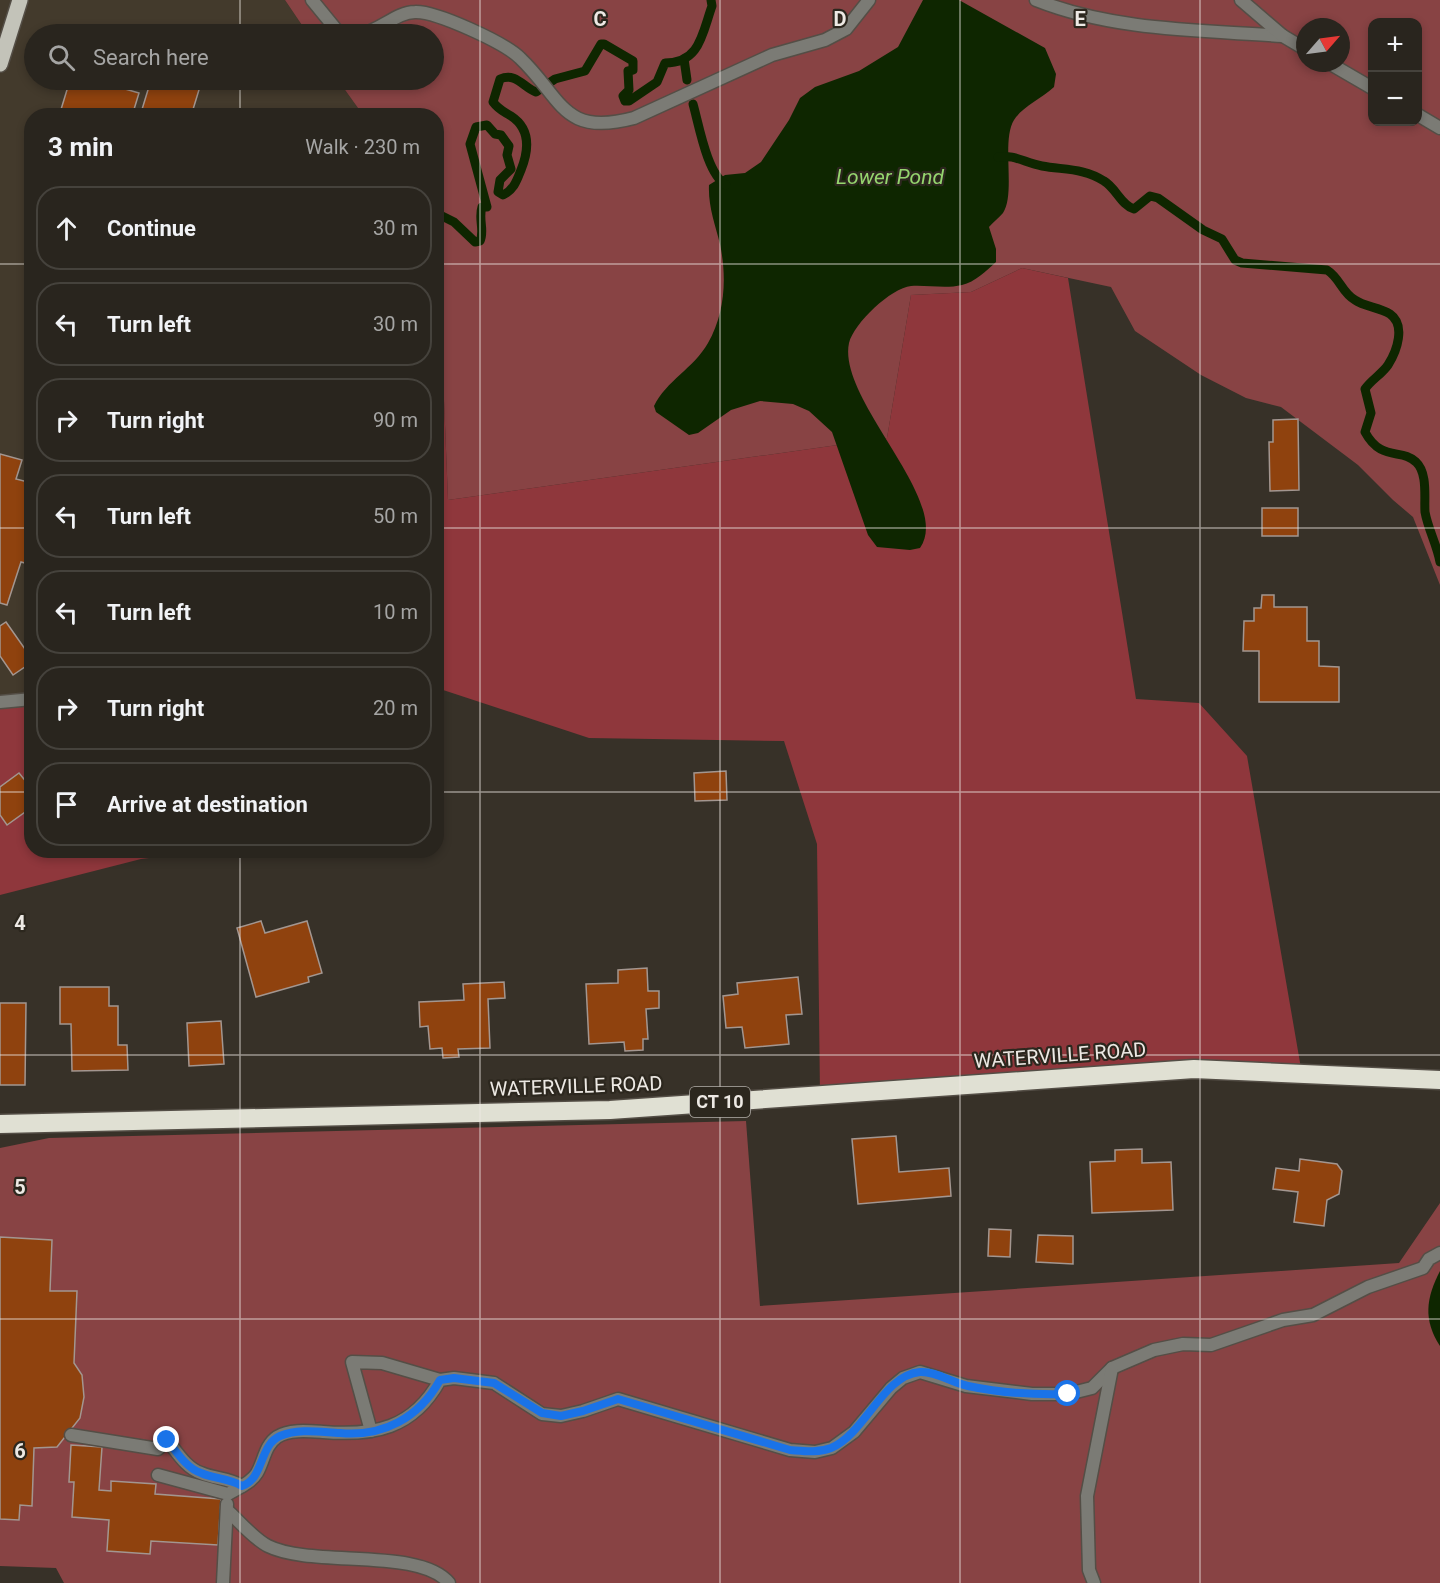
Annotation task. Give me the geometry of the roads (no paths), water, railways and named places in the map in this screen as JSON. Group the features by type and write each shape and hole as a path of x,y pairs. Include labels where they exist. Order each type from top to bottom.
{"highway":[{"name":"WATERVILLE ROAD","path":"0,1124 610,1110 1194,1069 1440,1080"}],"main road":[{"path":"0,64 20,0"}],"street":[{"path":"312,0 332,24"},
{"path":"385,24 414,12 432,14 477,33 519,56 569,115 590,123 614,123 634,118 772,55 825,40 846,29 868,0"},
{"path":"1036,0 1068,13 1121,24 1282,36"},
{"path":"1242,0 1282,36 1296,44"},
{"path":"1344,72 1368,86"},
{"path":"1422,117 1440,128"},
{"path":"0,702 24,700"},
{"path":"371,1431 352,1362 382,1363 440,1380 454,1378 494,1383 542,1413 561,1416 618,1399 790,1450 815,1452 832,1448 854,1432 891,1388 903,1378 920,1372 966,1386 1032,1395 1092,1388 1112,1368 1154,1350 1183,1344 1211,1345 1283,1320 1313,1316 1368,1287 1423,1268 1429,1259 1440,1253"},
{"path":"1094,1583 1089,1570 1087,1496 1112,1368"},
{"path":"159,1475 228,1494 257,1473 268,1448 277,1437 309,1431 347,1434 381,1431 409,1417 431,1396 440,1380"},
{"path":"71,1436 158,1449 167,1440 189,1466 202,1474 228,1478 242,1486"},
{"path":"223,1583 228,1494"},
{"path":"227,1510 268,1546 306,1555 422,1566 444,1576 449,1583"}],"water":[{"name":"Lower Pond","path":"923,0 959,0 1045,48 1056,74 1054,87 1022,111 1010,129 1007,204 1003,213 989,227 996,249 996,262 967,284 950,287 911,286 903,288 874,308 858,326 849,343 850,366 860,392 909,478 921,504 926,528 920,548 910,550 877,547 868,535 832,432 809,411 793,404 760,401 731,410 698,433 689,435 656,412 654,406 666,389 702,352 718,320 724,282 720,244 711,208 709,185 725,175 745,173 761,162 789,120 800,98 815,87 859,71 898,47"},
{"path":"1440,1271 1440,1346 1431,1327 1428,1309 1432,1290"}],"waterway":[{"path":"444,217 454,222 475,242 480,241 481,211 482,207 487,207 470,144 476,127 487,125 495,134 501,135 509,146 507,155 511,169 500,180 498,192 503,195 512,188 524,162 527,148 522,127 518,121 499,109 493,102 500,79 511,77 536,92 555,79 585,71 601,44 604,44 633,61 633,70 628,71 629,90 623,96 625,101 629,101 657,82 665,63 677,62 693,52 702,36 712,6 711,0"},
{"path":"684,59 687,80"},
{"path":"693,104 709,160 719,179 726,185"},
{"path":"998,157 1004,156 1042,166 1089,174 1108,184 1129,207 1134,209 1150,196 1158,198 1203,230 1222,239 1235,260 1242,263 1327,270 1351,297 1390,314 1398,325 1398,338 1388,365 1365,389 1371,413 1365,432 1371,441 1384,451 1410,458 1420,467 1424,479 1425,512 1440,562"}]}
